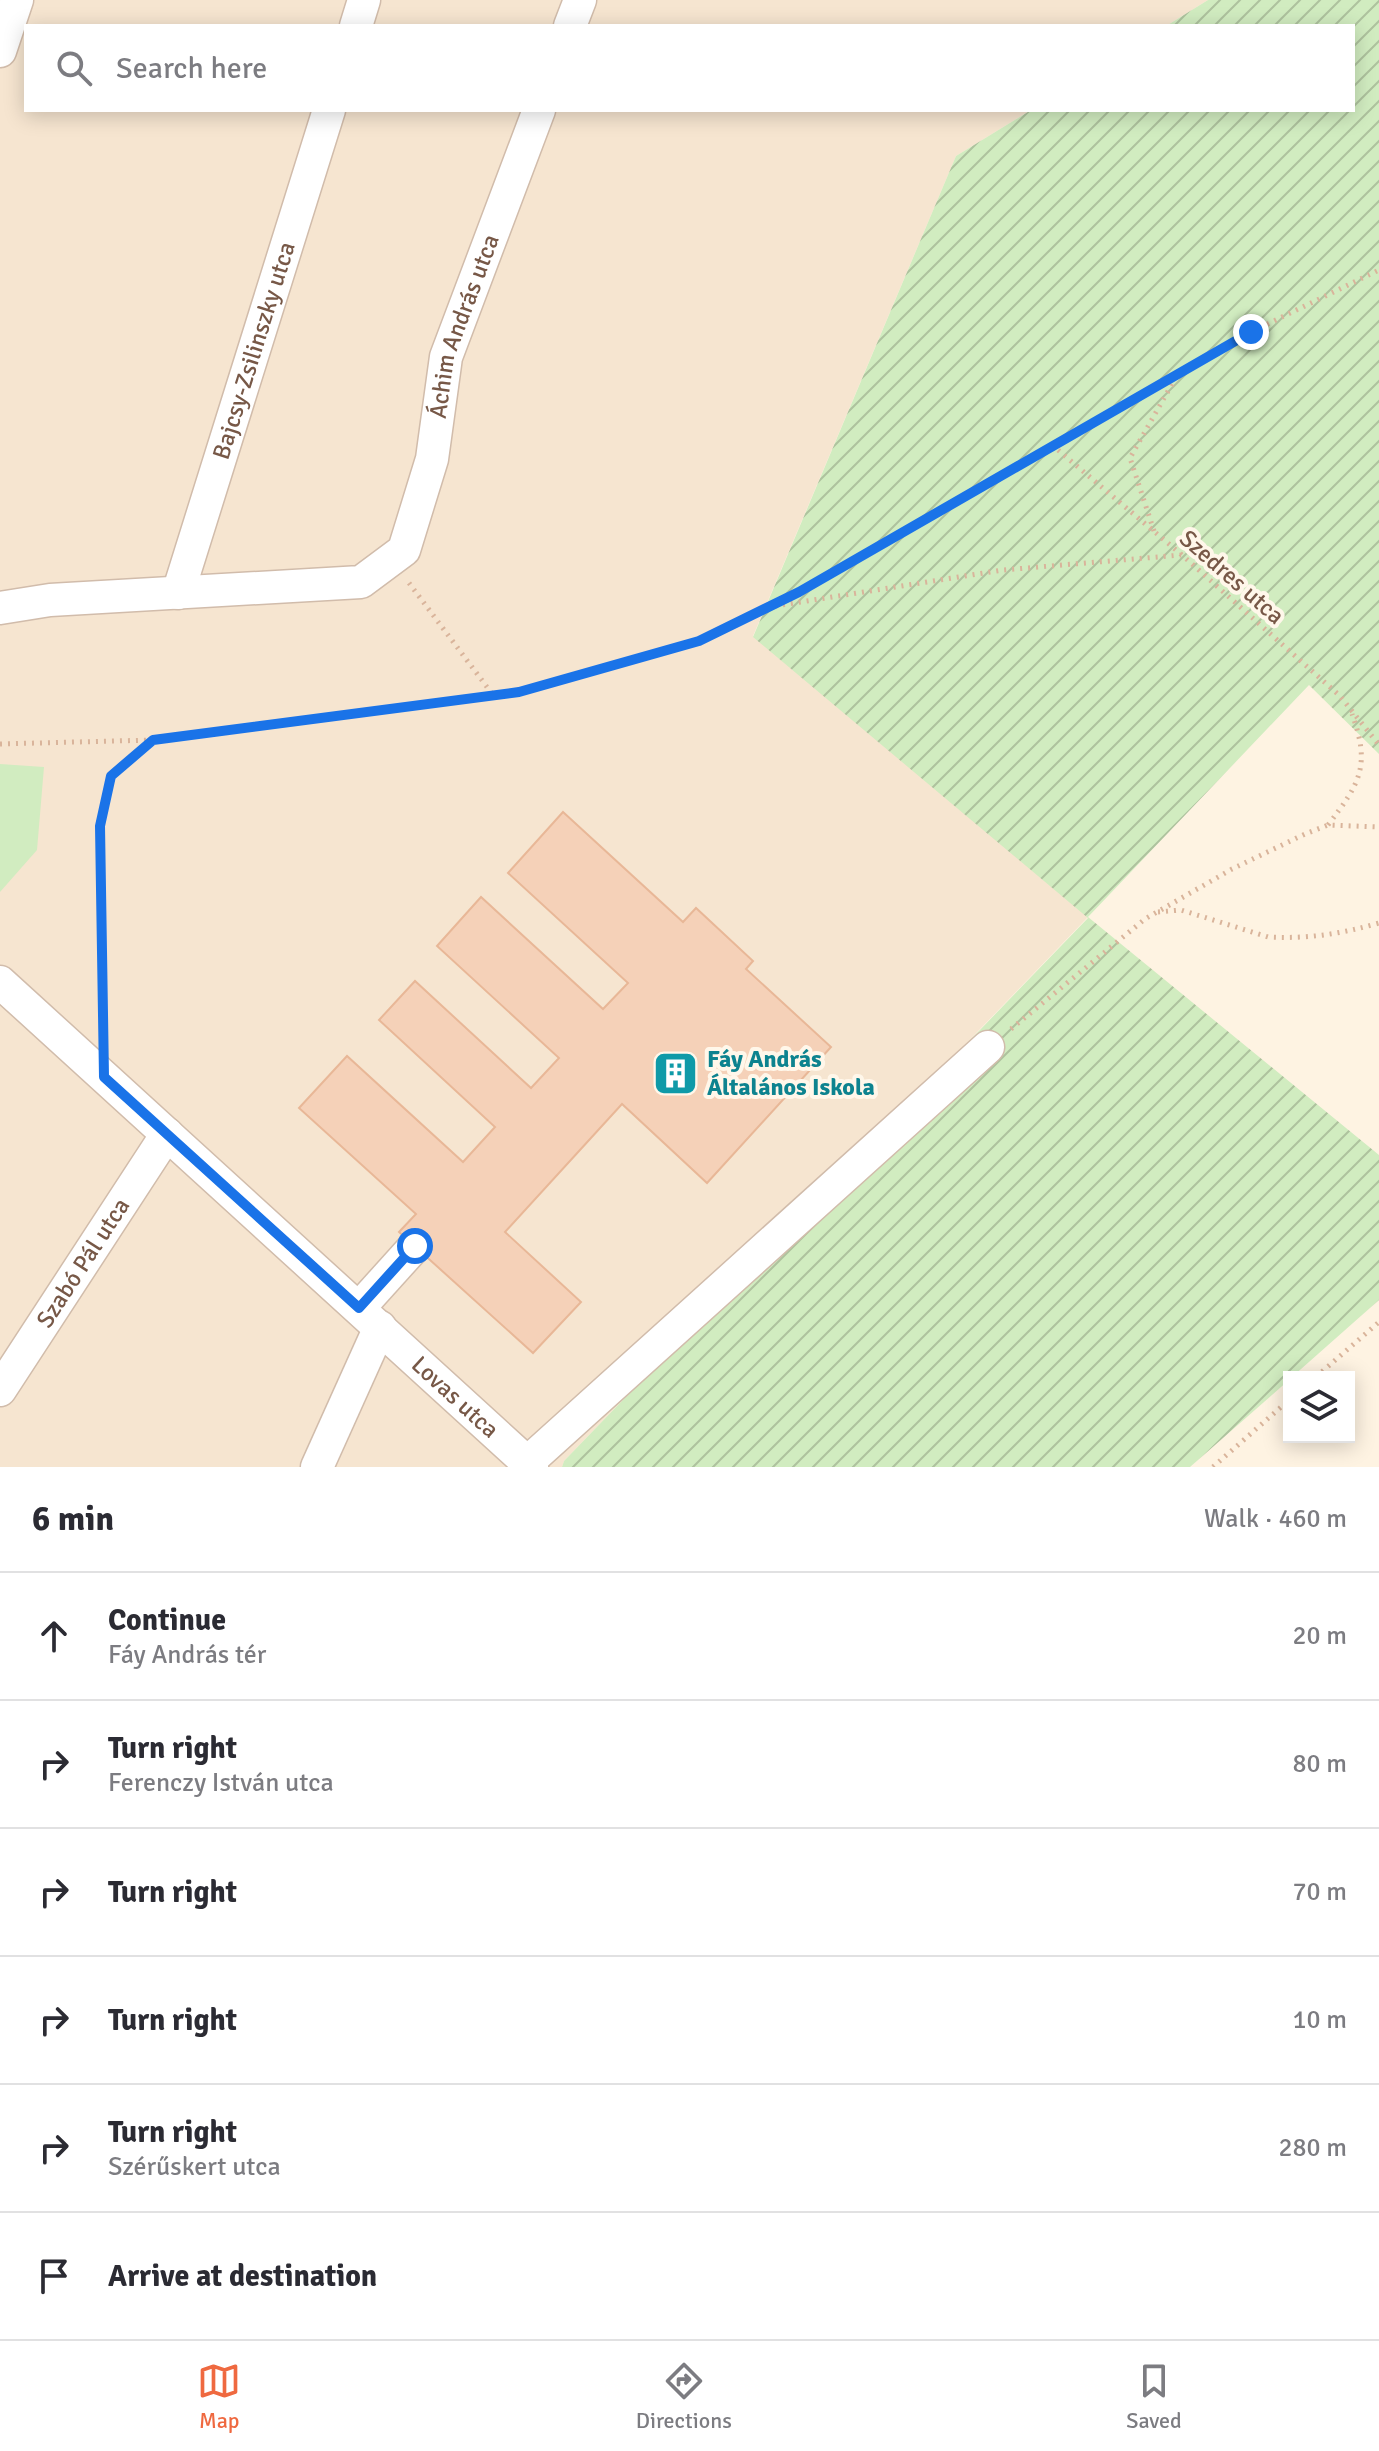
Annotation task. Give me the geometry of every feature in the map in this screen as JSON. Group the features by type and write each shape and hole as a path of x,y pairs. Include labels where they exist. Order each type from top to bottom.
{"street":[{"path":"0,51 17,0"},
{"path":"357,24 364,0"},
{"path":"571,24 580,0"},
{"name":"Bajcsy-Zsilinszky utca","path":"178,593 328,112"},
{"name":"Áchim András utca","path":"398,555 432,459 446,357 538,112"},
{"path":"0,608 50,600 361,582 398,555"},
{"name":"Lovas utca","path":"0,982 530,1465"},
{"path":"530,1465 988,1047"},
{"name":"Szabó Pál utca","path":"0,1390 167,1134"},
{"path":"317,1467 369,1318 415,1246"}],"path":[{"path":"0,744 153,740 519,692 699,641 812,585 1251,332 1379,270"},
{"path":"1155,534 1130,458 1176,376"},
{"name":"Szedres utca","path":"1052,445 1182,555 1340,696 1379,745"},
{"path":"398,555 493,695"},
{"path":"769,607 1003,570 1182,555"},
{"path":"1328,825 1346,802 1362,764 1362,741 1351,710"},
{"path":"104,1077 100,826 111,776 153,740"},
{"path":"988,1047 1116,941 1157,912 1232,869 1328,825 1379,827"},
{"path":"1157,912 1181,910 1268,937 1327,936 1379,923"},
{"path":"1323,1371 1379,1322"},
{"path":"1213,1467 1283,1405"}],"shaded area":[{"path":"0,0 1208,0 1169,24 24,24 24,112 1028,112 956,156 753,636 1088,917 564,1461 562,1467 0,1467"}],"green space":[{"path":"1208,0 1379,0 1379,754 1309,685 1088,917 1379,1155 1379,1300 1299,1371 1283,1371 1283,1385 1190,1467 562,1467 564,1461 1088,918 753,637 956,156 1028,112 1355,112 1355,24 1169,24"},
{"path":"0,764 44,767 37,850 0,892"}],"building":[{"name":"Fáy András Általános Iskola","path":"563,812 683,922 696,908 753,961 746,969 831,1047 707,1183 622,1104 505,1232 581,1302 533,1353 399,1232 416,1214 299,1108 347,1056 463,1162 495,1127 379,1020 415,981 531,1088 559,1058 437,946 481,897 603,1009 628,983 508,873"}],"place":[{"name":"Fáy András Általános Iskola","path":"676,1073"}],"route":[{"path":"415,1246 359,1308 104,1077 100,826 111,776 153,740 519,692 699,641 799,592 1251,332"}]}
